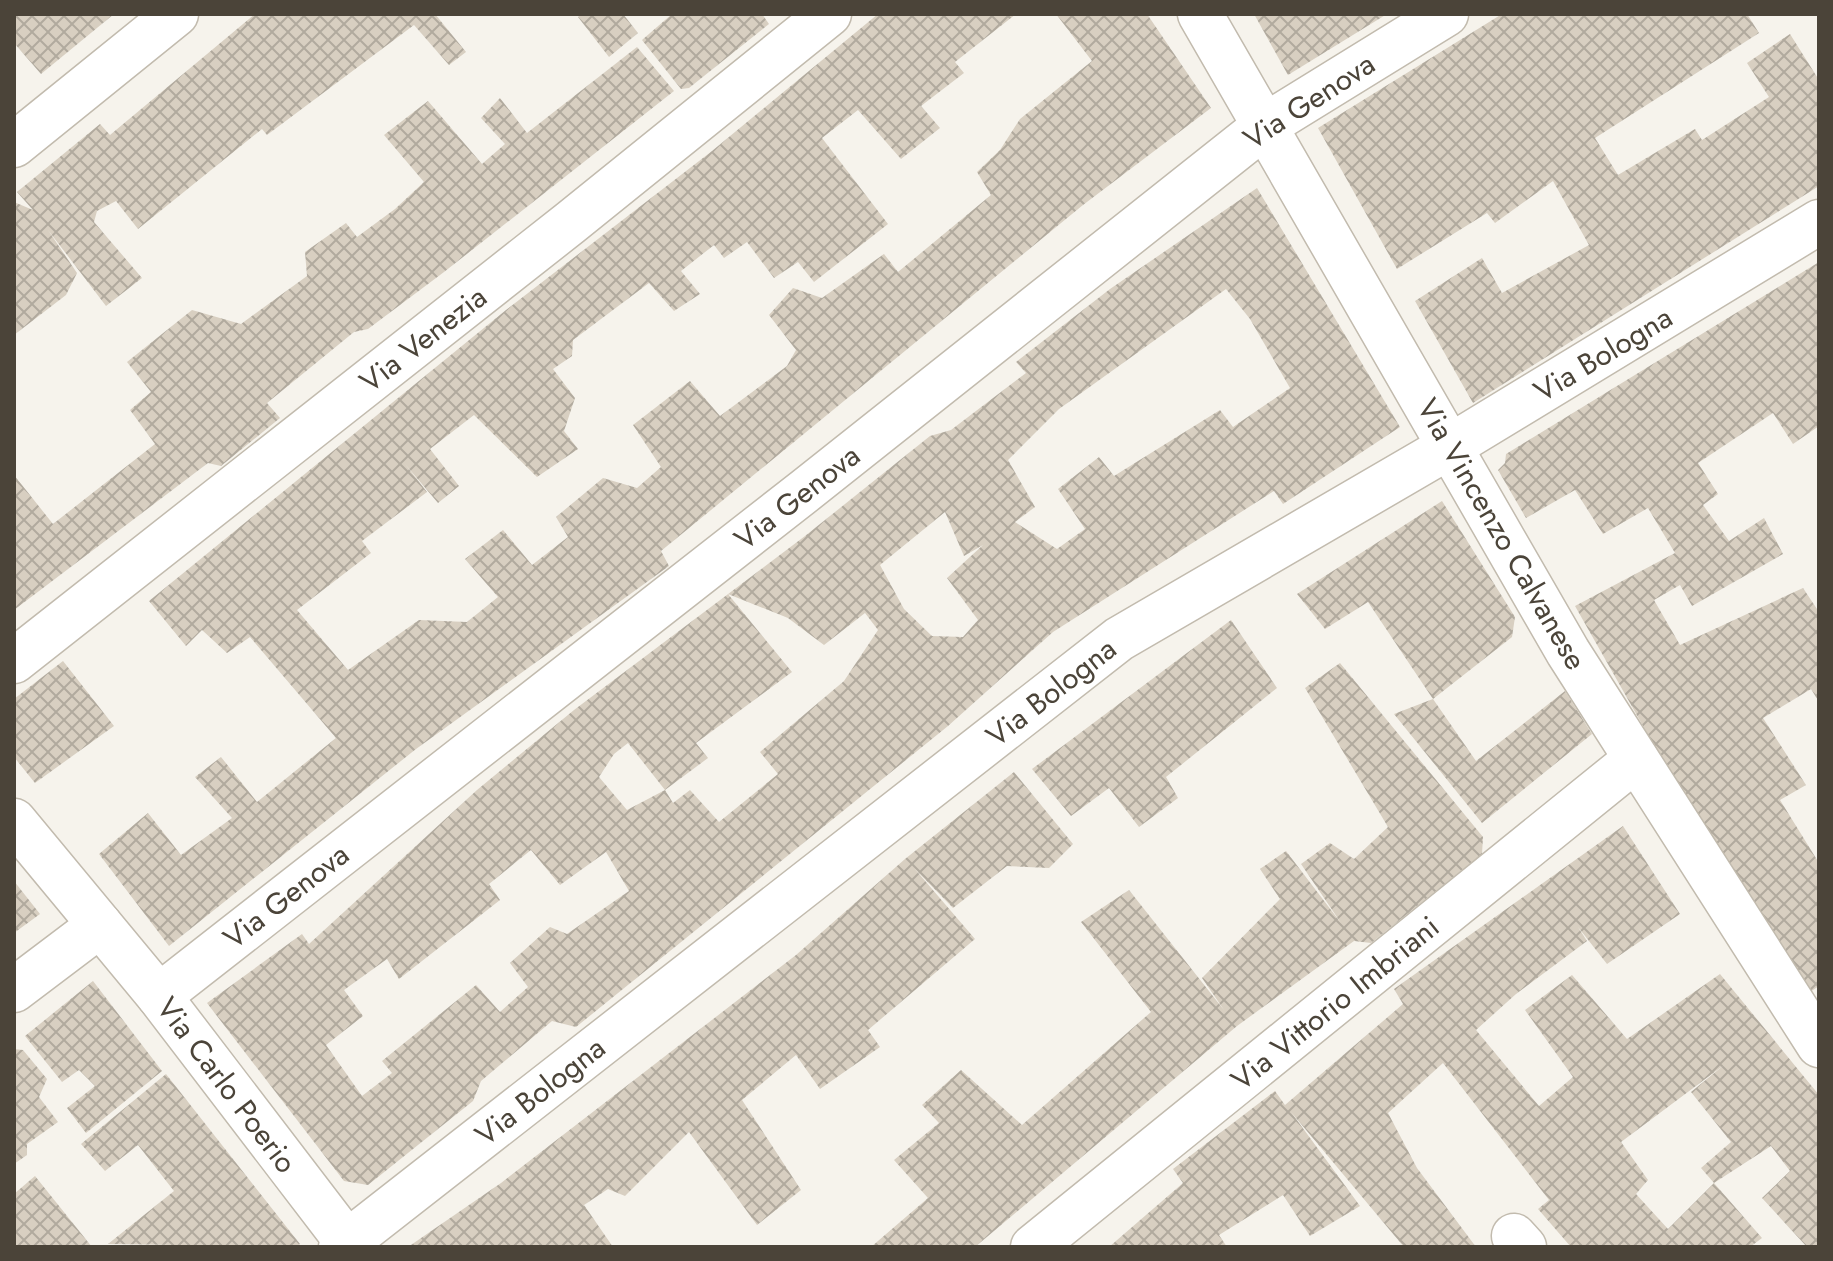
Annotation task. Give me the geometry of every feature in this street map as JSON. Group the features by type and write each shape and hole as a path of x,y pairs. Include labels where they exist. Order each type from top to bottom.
{"street":[{"path":"14,145 176,14"},
{"name":"Via Venezia","path":"14,661 570,223 829,14"},
{"name":"Via Vincenzo Calvanese","path":"1200,14 1452,445 1568,652 1814,1028"},
{"name":"Via Genova","path":"159,996 781,510 1266,125 1446,14"},
{"name":"Via Bologna","path":"346,1245 1119,639 1452,445 1819,222"},
{"name":"Via Vittorio Imbriani","path":"1033,1247 1636,759"},
{"name":"Via Carlo Poerio","path":"14,821 159,996 346,1245"},
{"path":"14,990 100,925"}],"building":[{"path":"14,14 114,14 41,74 14,43"},
{"path":"255,14 435,14 466,52 449,65 414,25 267,135 262,129 138,229 116,201 97,211 94,222 142,278 106,306 48,230 77,273 66,295 14,335 14,202 33,210 17,192 100,124 110,135"},
{"path":"581,14 623,14 638,33 609,57 578,17"},
{"path":"672,14 762,14 769,24 689,88 681,89 642,40"},
{"path":"878,14 1016,14 955,62 964,73 921,106 940,128 901,159 858,110 822,138 888,224 814,282 798,262 774,278 747,242 724,258 714,245 681,271 700,294 674,311 649,283 573,340 572,356 553,369 575,398 564,431 578,449 537,477 474,415 430,449 459,486 438,503 405,464 427,492 362,541 371,553 297,610 348,670 419,620 467,622 498,597 465,559 503,530 532,565 568,537 556,517 603,478 637,488 661,467 633,425 690,381 720,416 787,366 796,350 769,315 793,288 822,298 884,254 898,272 991,195 977,172 1000,150 1020,119 1092,61 1056,14 1147,14 1211,108 1083,205 661,551 669,566 416,749 169,946 99,854 148,813 181,855 232,818 195,777 221,757 257,802 336,738 250,637 227,653 202,630 186,646 149,601 506,310 712,151"},
{"path":"1254,14 1387,14 1288,75"},
{"path":"1502,14 1747,14 1759,33 1595,138 1618,175 1695,129 1702,140 1769,97 1747,63 1790,34 1819,80 1819,186 1473,403 1415,301 1482,258 1502,293 1589,245 1553,181 1495,223 1487,213 1397,269 1318,128"},
{"path":"637,47 674,91 444,272 368,329 354,332 267,403 280,418 221,466 208,463 14,610 14,475 53,524 155,444 130,410 151,392 127,362 192,310 241,324 307,276 305,252 346,223 357,237 395,209 424,182 384,135 428,101 482,164 505,144 481,118 500,98 527,133"},
{"path":"1257,188 1400,427 1283,504 1274,491 1053,632 948,726 576,1027 552,1021 481,1081 473,1101 368,1185 344,1181 207,1003 302,934 309,944 477,790 574,710 728,594 805,536 930,436 951,430 1026,373 1016,362 1110,289","holes":["1226,289 1250,319 1290,388 1233,427 1220,410 1114,476 1099,457 1058,489 1085,529 1057,549 1015,522 1035,507 1008,460 1059,409","945,512 964,556 983,545 947,578 978,620 963,637 932,636 904,609 880,565","728,594 788,618 824,645 865,613 878,630 844,681 760,752 778,774 719,822 690,790 673,803 665,790 708,758 696,743 792,672","628,743 665,790 627,810 599,777 614,754","531,850 560,885 606,852 629,891 567,934 550,927 510,963 528,987 500,1012 476,985 382,1061 392,1073 362,1096 326,1045 363,1016 344,990 387,959 399,979 500,900 489,884"]},
{"path":"1819,262 1819,426 1793,444 1773,413 1698,463 1718,494 1703,505 1729,541 1764,518 1783,554 1692,606 1680,585 1654,600 1680,645 1803,588 1819,612 1819,702 1811,689 1763,718 1806,785 1780,800 1819,863 1819,986 1807,994 1681,793 1575,606 1675,553 1648,508 1603,534 1575,490 1526,518 1498,470 1505,463 1506,454"},
{"path":"1442,501 1515,617 1512,637 1433,699 1368,602 1325,629 1297,594"},
{"path":"1231,620 1277,688 1166,777 1178,798 1139,827 1109,788 1071,816 1032,769"},
{"path":"63,661 114,726 35,783 14,757 14,699"},
{"path":"1340,663 1483,837 1482,854 1371,943 1354,941 1237,1026 975,1247 871,1247 928,1198 894,1160 939,1123 922,1105 961,1070 1022,1125 1151,1012 1081,922 1129,890 1224,1010 1202,978 1280,899 1260,869 1286,851 1341,923 1301,864 1330,843 1354,859 1388,827 1305,688"},
{"path":"1565,691 1592,734 1482,823 1394,714 1433,699 1476,761"},
{"path":"1014,772 1073,844 1049,868 1007,866 953,908 914,868 975,939 868,1030 880,1047 820,1089 796,1055 742,1100 801,1190 757,1225 689,1132 625,1196 608,1189 584,1205 613,1247 408,1247 501,1183 796,955 905,859"},
{"path":"1623,826 1680,914 1607,964 1578,927 1587,941 1516,994 1476,1030 1539,1106 1573,1077 1525,1010 1572,975 1627,1039 1720,974 1819,1095 1819,1247 1807,1247 1762,1198 1790,1171 1771,1146 1714,1183 1762,1238 1750,1247 1571,1247 1538,1209 1549,1200 1443,1063 1388,1113 1417,1168 1476,1247 1404,1247 1291,1112 1360,1206 1310,1236 1283,1195 1219,1235 1227,1247 1109,1247 1183,1183 1173,1169 1275,1091 1285,1105 1403,1004 1394,989","holes":["1724,1065 1691,1092 1731,1142 1701,1168 1714,1183 1668,1229 1636,1194 1648,1180 1621,1142"]},
{"path":"14,881 40,914 14,933"},
{"path":"93,981 162,1071 86,1133 67,1108 95,1086 79,1070 62,1082 25,1036"},
{"path":"14,1049 23,1050 47,1079 39,1097 58,1122 27,1144 27,1155 14,1164"},
{"path":"166,1074 300,1244 296,1247 108,1244 174,1191 138,1145 105,1171 81,1144"},
{"path":"35,1176 92,1247 14,1247 14,1194"}]}
